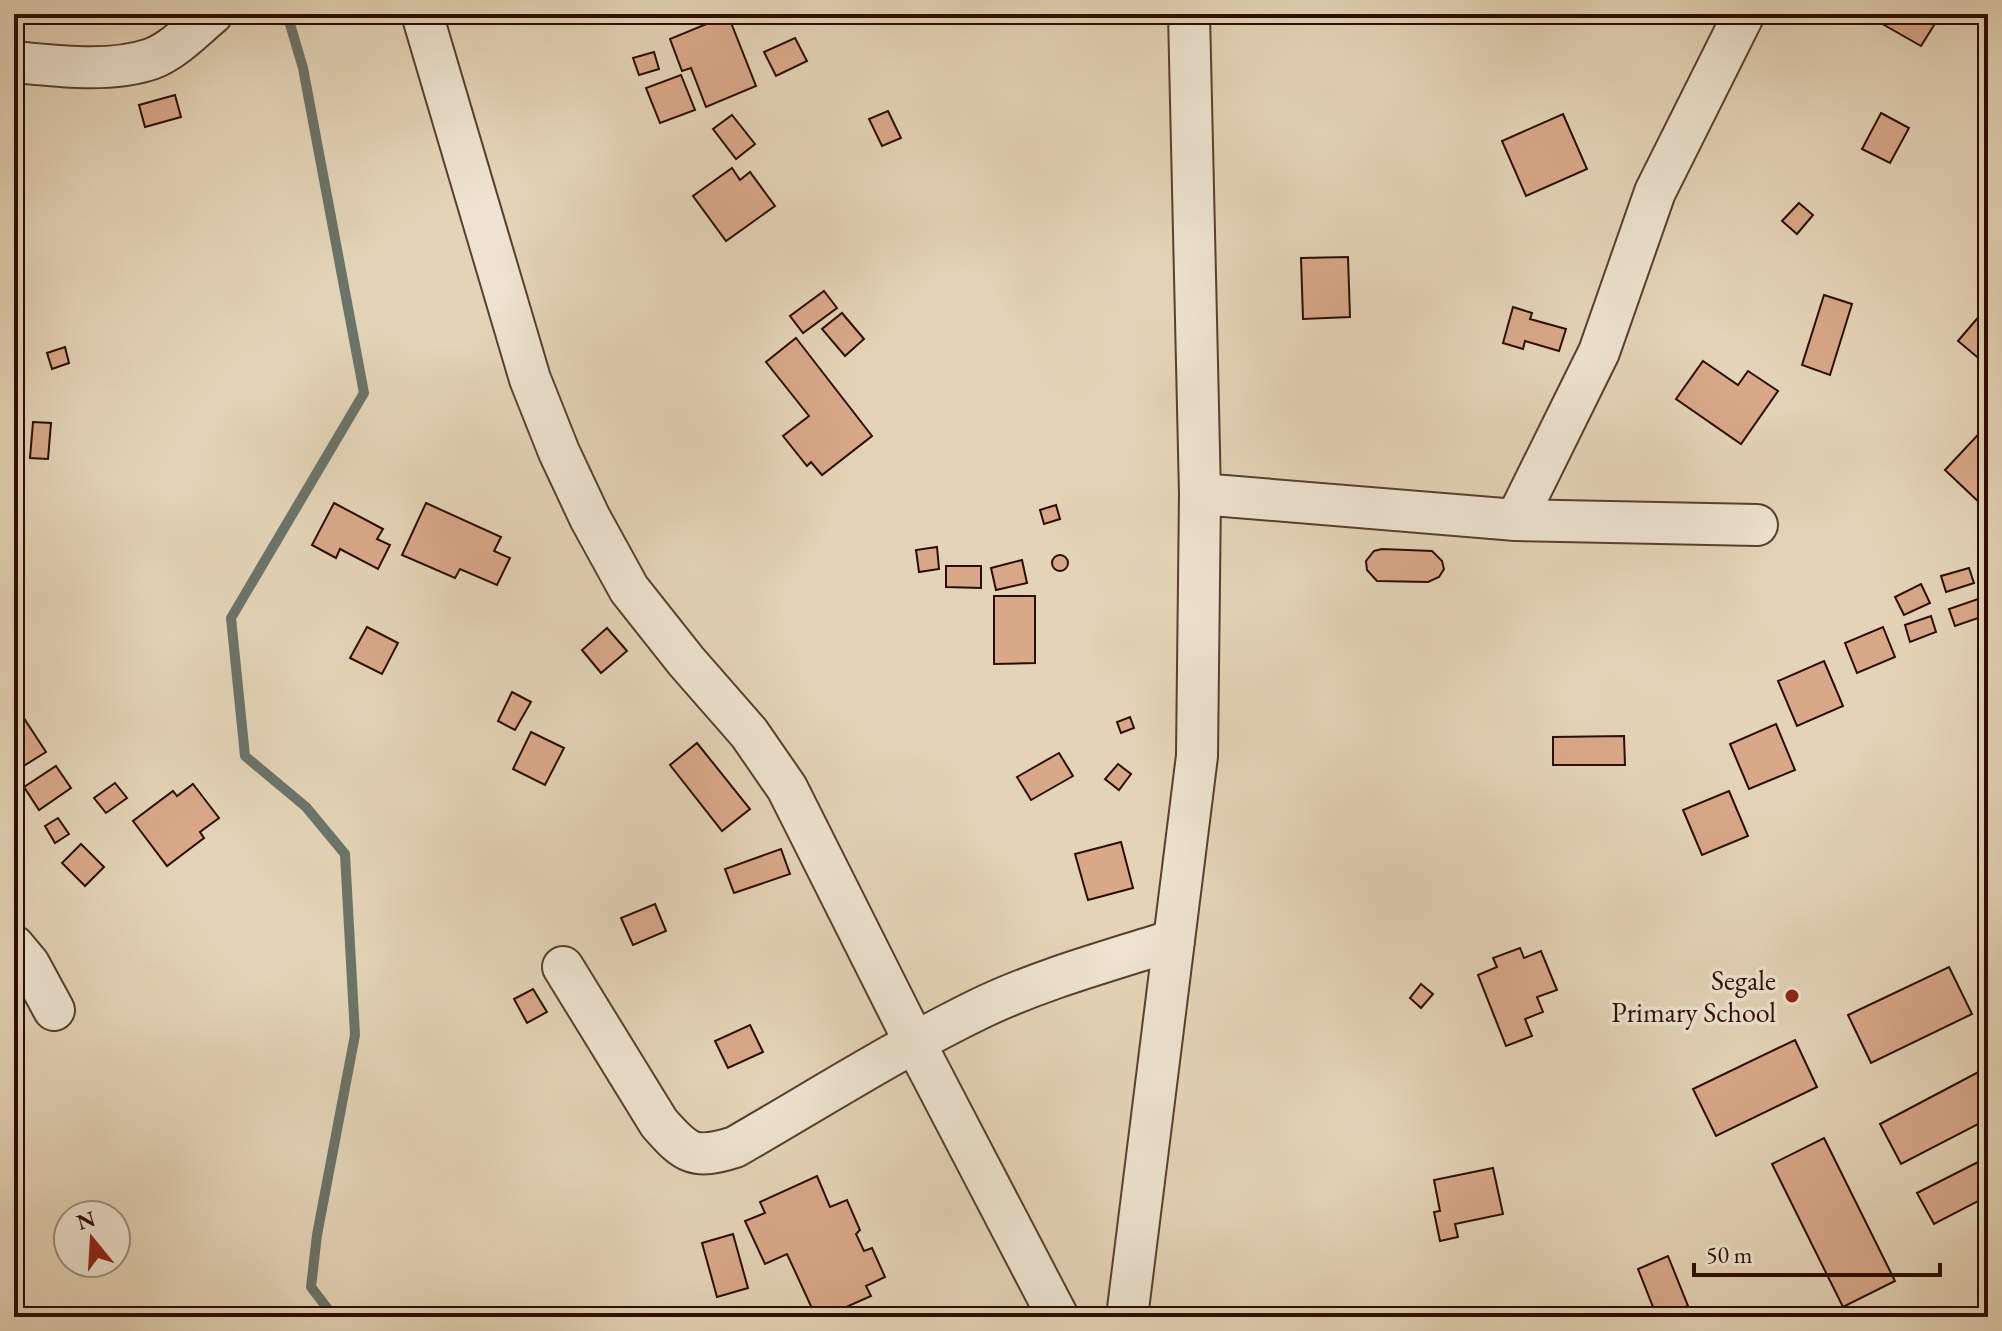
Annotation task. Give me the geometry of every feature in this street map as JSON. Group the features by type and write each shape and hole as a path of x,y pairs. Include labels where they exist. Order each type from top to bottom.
{"street":[{"path":"14,62 96,66 154,58 212,14"},
{"path":"422,14 530,379 590,518 629,589 749,733 787,788 1058,1317"},
{"path":"1127,1317 1197,756 1200,494 1189,14"},
{"path":"1516,520 1599,352 1655,192 1744,14"},
{"path":"1200,494 1516,520 1757,525"},
{"path":"563,967 659,1123 676,1143 692,1155 711,1155 735,1147 980,1008 1023,990 1174,940"},
{"path":"14,946 29,964 54,1010"}],"building":[{"path":"1865,14 1941,14 1921,46"},
{"path":"728,15 756,86 706,107 691,68 682,71 670,39"},
{"path":"795,38 807,61 776,76 764,52"},
{"path":"654,52 659,69 639,75 633,58"},
{"path":"681,75 695,110 660,123 646,88"},
{"path":"175,95 181,117 145,127 139,105"},
{"path":"888,111 901,138 882,146 869,119"},
{"path":"1881,113 1909,128 1890,163 1862,149"},
{"path":"1563,114 1587,169 1526,196 1502,141"},
{"path":"732,115 755,144 736,159 713,129"},
{"path":"732,168 740,180 750,172 775,206 726,241 693,196"},
{"path":"1799,203 1813,215 1797,234 1782,221"},
{"path":"1348,257 1350,317 1303,319 1301,258"},
{"path":"824,291 837,308 803,333 790,316"},
{"path":"1824,295 1852,304 1830,375 1802,365"},
{"path":"1513,307 1532,313 1530,319 1566,329 1559,351 1525,341 1523,349 1503,343"},
{"path":"1988,308 1988,366 1958,341"},
{"path":"842,313 864,339 845,356 822,329"},
{"path":"796,338 872,436 822,475 811,462 807,466 783,436 809,416 766,362"},
{"path":"65,347 69,363 52,369 47,353"},
{"path":"1703,361 1738,385 1748,371 1778,391 1741,444 1676,399"},
{"path":"33,422 51,423 48,459 30,458"},
{"path":"1988,424 1988,498 1982,505 1945,470"},
{"path":"334,503 383,529 377,539 390,545 378,569 340,549 336,558 312,545"},
{"path":"426,503 501,537 494,551 510,558 497,585 460,569 455,578 402,555"},
{"path":"1056,505 1060,519 1044,524 1040,510"},
{"path":"937,547 939,569 919,572 916,550"},
{"path":"1374,551 1432,551 1442,561 1444,569 1439,577 1428,582 1377,581 1367,570 1366,561"},
{"path":"1060,555 1068,563 1060,571 1052,563"},
{"path":"1022,560 1027,583 996,590 991,568"},
{"path":"946,566 981,566 981,588 946,587"},
{"path":"1969,568 1974,583 1946,592 1941,576"},
{"path":"1921,584 1930,603 1904,615 1895,597"},
{"path":"994,596 1035,596 1035,663 994,664"},
{"path":"1978,599 1984,616 1955,626 1949,609"},
{"path":"1931,616 1936,632 1910,642 1905,625"},
{"path":"367,627 398,643 382,674 350,658"},
{"path":"1883,627 1895,657 1857,673 1845,643"},
{"path":"607,628 627,651 601,673 582,650"},
{"path":"1824,661 1843,706 1797,726 1778,681"},
{"path":"512,692 531,702 515,730 498,721"},
{"path":"14,703 46,752 14,772"},
{"path":"1130,717 1134,728 1121,733 1117,722"},
{"path":"1776,724 1795,770 1749,789 1730,744"},
{"path":"531,732 564,748 545,785 513,769"},
{"path":"1624,736 1625,765 1553,765 1553,737"},
{"path":"697,743 750,809 722,831 670,765"},
{"path":"1059,753 1073,776 1031,800 1017,777"},
{"path":"1118,764 1131,774 1119,790 1105,779"},
{"path":"56,766 71,788 39,810 24,787"},
{"path":"115,783 127,798 106,813 94,798"},
{"path":"193,784 219,818 200,832 204,838 167,866 133,821 173,791 177,796"},
{"path":"1729,791 1748,836 1702,855 1683,810"},
{"path":"58,818 69,834 55,843 45,826"},
{"path":"1121,842 1133,888 1088,900 1075,854"},
{"path":"81,844 104,867 85,886 62,863"},
{"path":"781,849 790,874 734,893 725,869"},
{"path":"655,904 666,931 633,945 621,918"},
{"path":"1520,948 1524,958 1541,951 1557,990 1537,997 1543,1012 1525,1019 1532,1036 1506,1046 1478,975 1497,967 1493,958"},
{"path":"1949,967 1972,1014 1871,1063 1848,1015"},
{"path":"1421,984 1433,994 1421,1008 1410,998"},
{"path":"533,989 547,1012 527,1023 514,999"},
{"path":"750,1025 763,1052 728,1068 715,1041"},
{"path":"1795,1040 1817,1087 1716,1136 1693,1089"},
{"path":"1988,1067 1988,1119 1901,1164 1880,1124"},
{"path":"1824,1138 1895,1281 1843,1307 1772,1164"},
{"path":"1988,1157 1988,1196 1934,1224 1917,1193"},
{"path":"1493,1168 1503,1214 1455,1224 1458,1237 1440,1241 1434,1212 1440,1211 1434,1180"},
{"path":"817,1176 830,1207 847,1200 860,1230 856,1234 864,1251 872,1248 885,1277 866,1286 871,1296 824,1317 816,1317 787,1254 765,1264 745,1221 765,1213 760,1202"},
{"path":"733,1234 748,1288 717,1297 702,1243"},
{"path":"1668,1256 1688,1306 1657,1317 1638,1269"}],"waterway":[{"path":"287,14 303,68 364,393 231,618 245,756 306,807 345,854 355,1035 317,1235 311,1287 334,1317"}],"place":[{"name":"Segale Primary School","path":"1792,996"}]}
